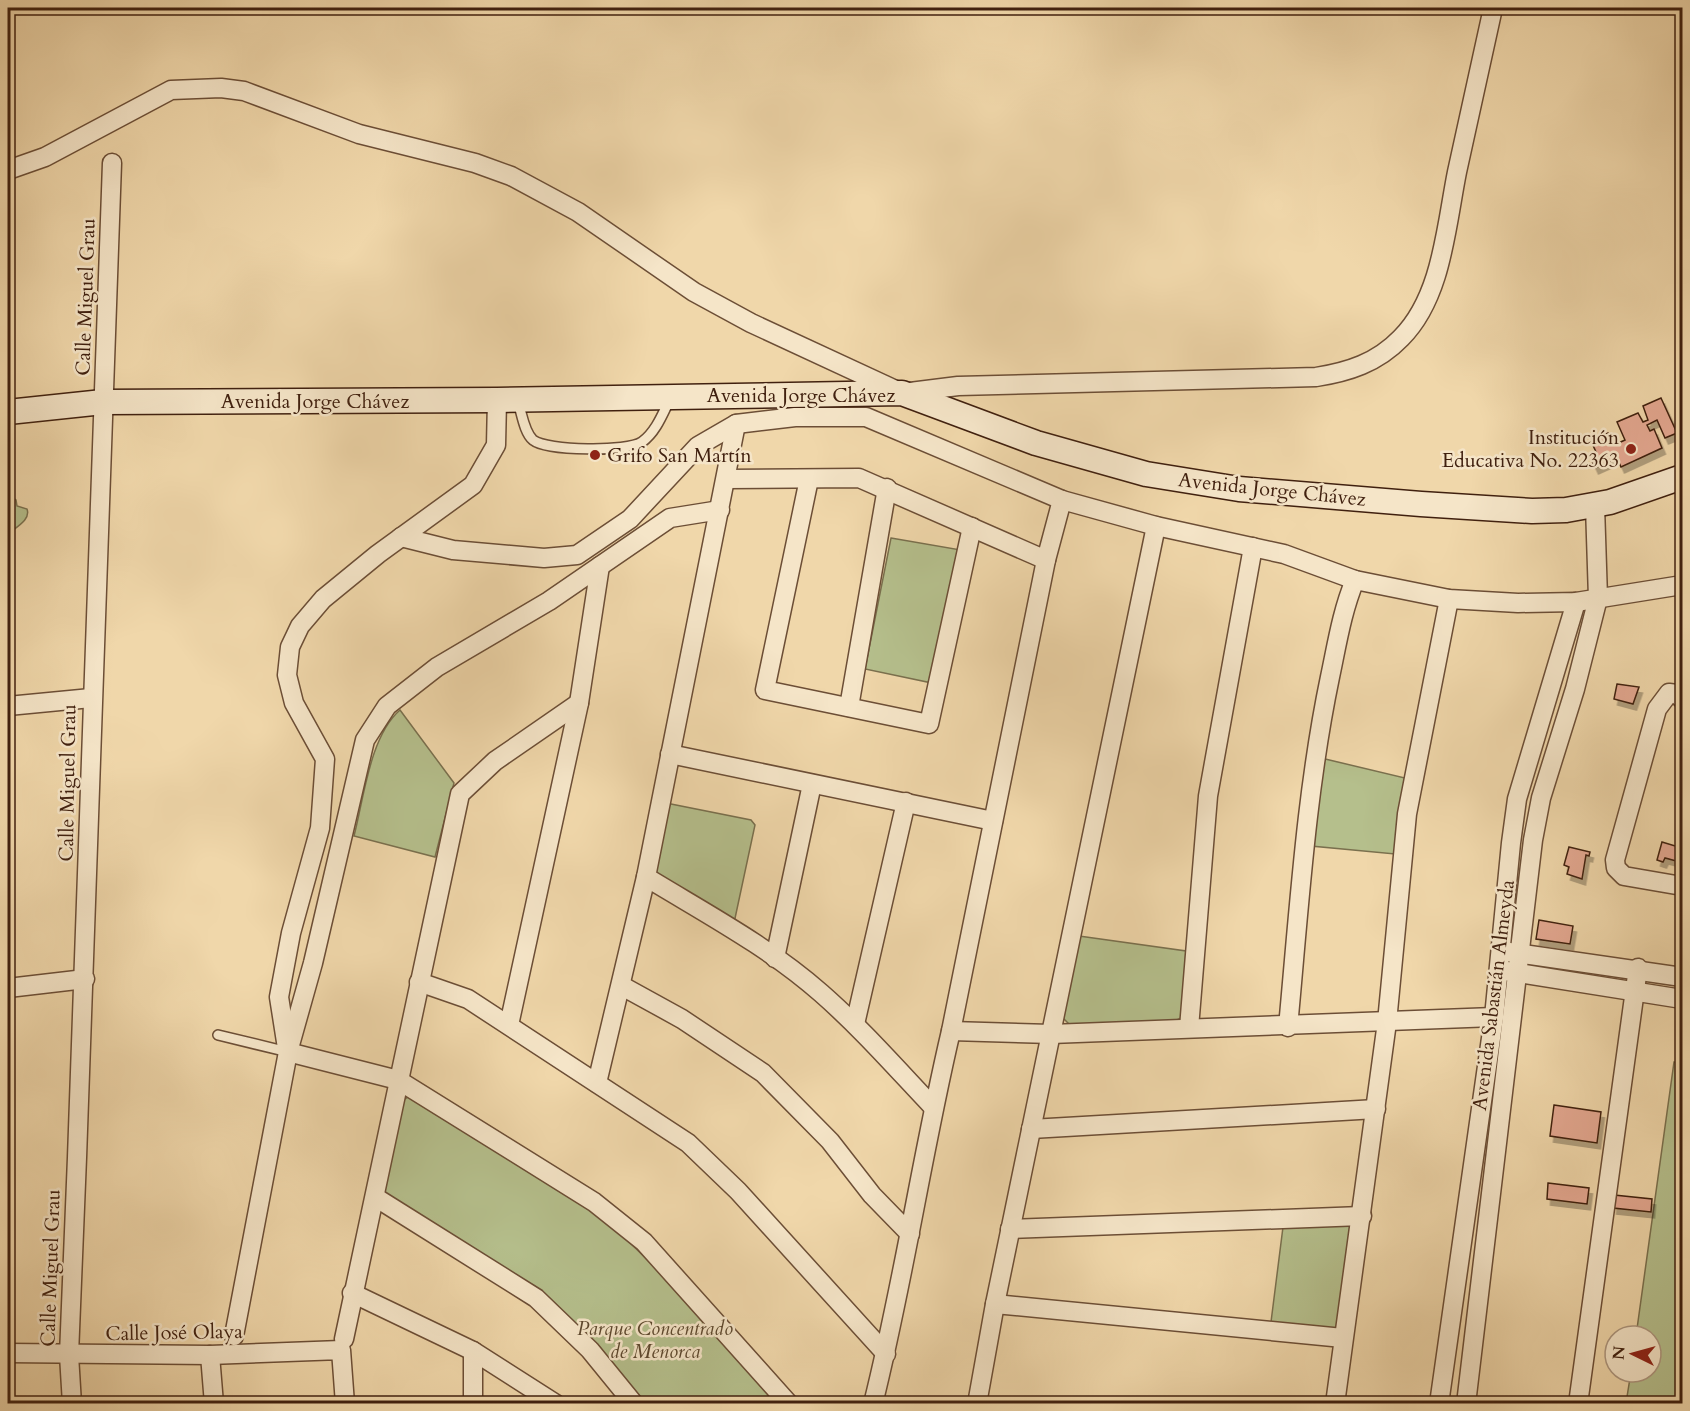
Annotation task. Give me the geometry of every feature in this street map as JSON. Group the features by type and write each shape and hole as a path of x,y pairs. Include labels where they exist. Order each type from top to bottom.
{"main road":[{"name":"Avenida Jorge Chávez","path":"8,412 103,402 507,400 902,393 1036,443 1146,474 1239,489 1532,511 1595,506 1683,477"}],"street":[{"path":"8,170 45,157 171,90 221,88 244,91 359,134 465,160 510,176 578,212 694,292 773,333 902,393 970,386 1316,377 1354,369 1371,362 1401,338 1427,299 1442,245 1493,8"},
{"name":"Calle Miguel Grau","path":"72,1404 69,1355 85,979 91,698 112,163"},
{"path":"288,1052 279,998 291,933 320,828 324,759 294,703 287,675 290,647 300,626 323,599 401,537 473,485 496,445 507,400"},
{"path":"401,537 453,550 544,558 577,555 630,519 698,446 736,424 795,417 866,417 1062,500 1156,526 1294,557 1355,580 1449,599 1518,603 1576,602 1683,585"},
{"path":"597,1083 622,986 646,877 736,424"},
{"path":"727,478 859,478 887,488 1046,560"},
{"path":"809,478 765,690 929,724 972,527"},
{"path":"849,707 887,488"},
{"path":"873,1404 886,1354 933,1107 951,1031 1046,560 1062,500"},
{"name":"Avenida Sabastián Almeyda","path":"1466,1404 1533,840 1541,798 1575,688 1598,598 1595,506"},
{"path":"234,1336 288,1052 313,963 365,740 387,706 437,667 549,601 670,518 720,510"},
{"path":"980,1403 995,1304 1010,1229 1156,526"},
{"path":"1189,1028 1208,796 1253,547"},
{"path":"509,1025 579,703 600,566"},
{"path":"1288,1027 1305,846 1320,724 1346,602 1355,580"},
{"path":"1335,1404 1387,1022 1407,814 1449,599"},
{"name":"Avenida Sabastián Almeyda","path":"1439,1404 1494,1017 1518,799 1576,602"},
{"path":"1683,699 1677,694 1669,693 1657,709 1615,860 1616,868 1624,876 1683,886"},
{"path":"8,706 91,698"},
{"path":"345,1404 342,1344 460,794 495,761 579,703"},
{"path":"544,725 570,747"},
{"path":"670,754 993,822"},
{"path":"775,957 812,784"},
{"path":"855,1024 906,802"},
{"path":"646,877 775,957 819,991 855,1024 933,1107"},
{"path":"1500,950 1683,976"},
{"path":"1578,1404 1638,968"},
{"path":"1498,970 1683,999"},
{"path":"8,988 85,979"},
{"path":"419,982 468,999 688,1143 738,1191 886,1354"},
{"path":"622,986 682,1019 763,1073 830,1141 872,1195 910,1234"},
{"path":"951,1031 1051,1034 1189,1028 1288,1027 1494,1017"},
{"path":"288,1052 398,1080 594,1202 644,1242 789,1404"},
{"path":"1031,1129 1376,1109"},
{"path":"375,1197 536,1298 590,1350 629,1401"},
{"path":"1010,1229 1362,1216"},
{"path":"352,1293 473,1352 556,1404"},
{"path":"995,1304 1343,1338"},
{"name":"Calle José Olaya","path":"8,1353 210,1355 342,1344"},
{"path":"473,1352 473,1401"},
{"path":"210,1355 214,1404"}],"lane":[{"path":"507,400 528,436 536,442 550,447 625,448 642,442 653,430 672,396"},
{"path":"218,1035 288,1052"}],"green space":[{"path":"12,497 16,500 17,506 27,509 28,513 22,523 8,534 8,501"},
{"path":"891,538 961,550 932,683 865,669"},
{"path":"400,710 454,783 435,857 354,836 375,751 390,721"},
{"path":"1321,758 1405,778 1395,854 1311,846"},
{"path":"666,803 751,820 755,825 734,923 656,875 651,865"},
{"path":"1079,936 1186,951 1181,1018 1173,1022 1071,1026 1062,1017"},
{"path":"1674,1062 1682,1063 1682,1403 1626,1403 1629,1384 1663,1384 1663,1324 1638,1324"},
{"name":"Parque Concentrado de Menorca","path":"408,1097 418,1100 608,1221 685,1297 778,1403 646,1403 555,1305 384,1194 401,1102"},
{"path":"1350,1225 1354,1237 1340,1325 1333,1329 1271,1322 1283,1227"}],"building":[{"path":"1661,398 1677,433 1665,438 1657,420 1647,425 1650,431 1654,429 1662,448 1621,467 1617,458 1595,468 1590,457 1597,454 1591,441 1608,433 1614,445 1625,440 1617,422 1638,413 1643,422 1648,420 1643,406"},
{"path":"1617,684 1639,687 1633,704 1614,699"},
{"path":"1662,842 1682,848 1682,866 1679,865 1680,862 1665,858 1663,862 1657,860"},
{"path":"1569,847 1590,852 1589,856 1586,855 1582,879 1567,874 1569,867 1564,865"},
{"path":"1539,920 1573,926 1570,944 1536,939"},
{"path":"1554,1105 1601,1112 1597,1143 1550,1136"},
{"path":"1548,1183 1589,1188 1587,1204 1547,1199"},
{"path":"1614,1195 1652,1199 1651,1212 1613,1208"}],"place":[{"name":"Institución Educativa No. 22363","path":"1631,449"},
{"name":"Grifo San Martín","path":"595,455"}]}
